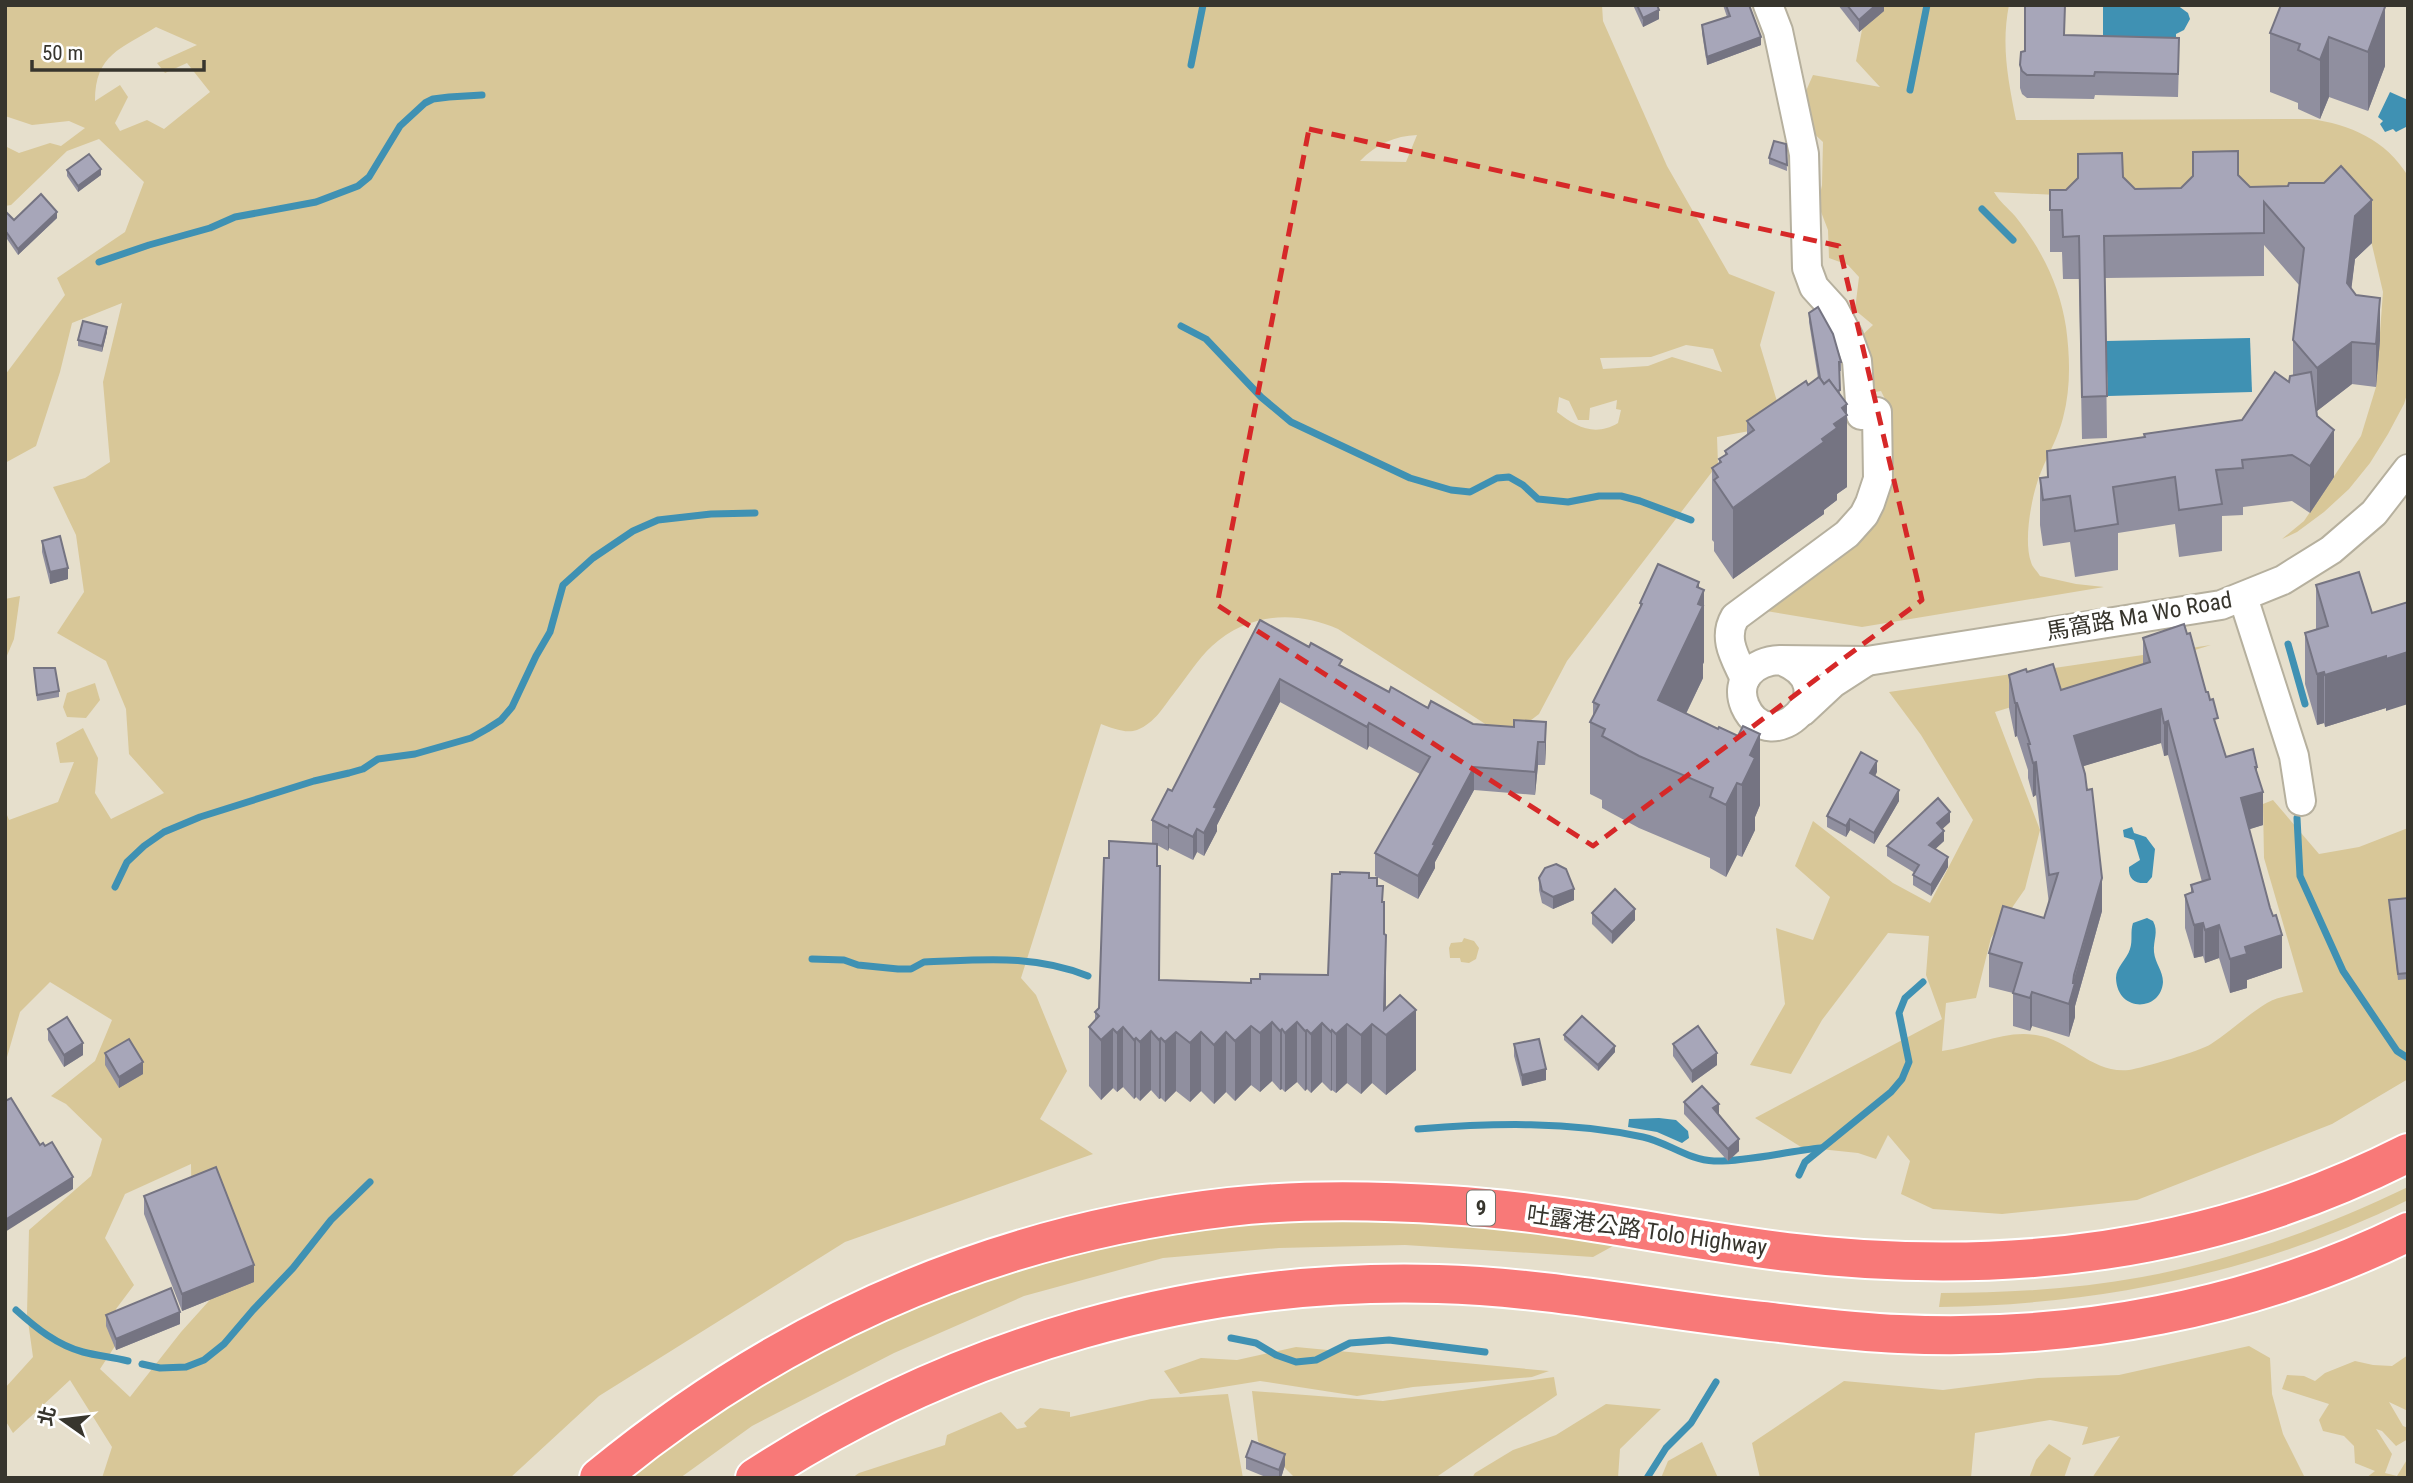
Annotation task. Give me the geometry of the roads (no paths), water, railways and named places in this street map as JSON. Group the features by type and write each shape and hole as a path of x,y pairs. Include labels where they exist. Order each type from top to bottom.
{"highway":[{"name":"吐露港公路 Tolo Highway","path":"599,1478 680,1414 728,1382 831,1324 887,1298 977,1263 1064,1237 1121,1224 1243,1206 1325,1201 1385,1201 1517,1212 1841,1258 1912,1262 2012,1261 2132,1246 2194,1232 2258,1214 2327,1190 2408,1153"},
{"path":"755,1478 834,1430 961,1370 1084,1328 1223,1298 1354,1284 1461,1285 1564,1293 1758,1321 1857,1331 1942,1335 2025,1332 2107,1324 2234,1297 2355,1256 2408,1232"}],"street":[{"name":"馬窩路 Ma Wo Road","path":"1745,679 1728,639 1735,617 1847,534 1864,514 1875,491 1879,466 1877,412 1861,415 1857,361 1848,335 1834,309 1814,287 1807,268 1804,154 1778,31 1768,5"},
{"name":"馬窩路 Ma Wo Road","path":"1867,661 1833,684 1796,719 1786,724 1764,724 1747,711 1743,701 1745,679 1759,664 1780,660 1867,661 2198,610 2243,597 2283,580 2331,550 2374,513 2408,469"},
{"path":"2243,597 2294,756 2301,801"},
{"path":"1780,660 1799,671 1805,679 1808,690 1803,711"}],"water":[{"path":"2103,5 2177,5 2188,13 2190,19 2184,30 2176,34 2176,42 2103,41"},
{"path":"2390,92 2408,100 2408,126 2396,132 2393,129 2385,132 2380,124 2383,121 2378,117"},
{"path":"2250,338 2252,392 2108,396 2106,341"},
{"path":"2132,827 2134,833 2146,837 2155,849 2152,877 2147,883 2136,882 2130,875 2129,867 2140,860 2134,840 2124,837 2123,830"},
{"path":"2147,918 2155,925 2154,952 2163,982 2155,999 2148,1003 2131,1003 2123,998 2116,978 2130,949 2133,923"},
{"path":"1629,1119 1676,1120 1688,1131 1689,1138 1682,1143 1657,1132 1628,1127"}],"waterway":[{"path":"1191,65 1203,5"},
{"path":"1910,90 1927,5"},
{"path":"99,262 210,228 235,217 316,202 358,186 369,177 400,126 425,103 433,99 482,95"},
{"path":"1982,209 2013,240"},
{"path":"1181,326 1206,339 1261,397 1291,422 1410,478 1451,490 1470,492 1497,478 1509,477 1538,499 1568,502 1599,496 1621,496 1691,520"},
{"path":"115,887 127,862 164,832 200,817 314,781 363,769 378,759 415,754 471,738 487,729 501,720 512,707 550,632 563,585 593,558 633,531 658,520 711,514 755,513"},
{"path":"2288,644 2305,704"},
{"path":"2297,818 2300,876 2343,971 2397,1051 2408,1058"},
{"path":"812,959 844,960 858,965 898,969 911,969 924,962 1027,961 1088,976"},
{"path":"1799,1175 1805,1162 1891,1092 1902,1079 1909,1062 1899,1013 1905,998 1923,982"},
{"path":"1418,1129 1474,1125 1587,1128 1643,1137 1695,1158 1714,1161 1821,1148"},
{"path":"142,1364 160,1368 186,1367 204,1360 224,1344 293,1268 331,1220 370,1182"},
{"path":"16,1310 64,1345 83,1352 128,1361"},
{"path":"1231,1338 1256,1343 1276,1355 1296,1362 1316,1360 1350,1343 1389,1340 1485,1352"},
{"path":"1647,1478 1666,1448 1691,1423 1716,1382"}]}
